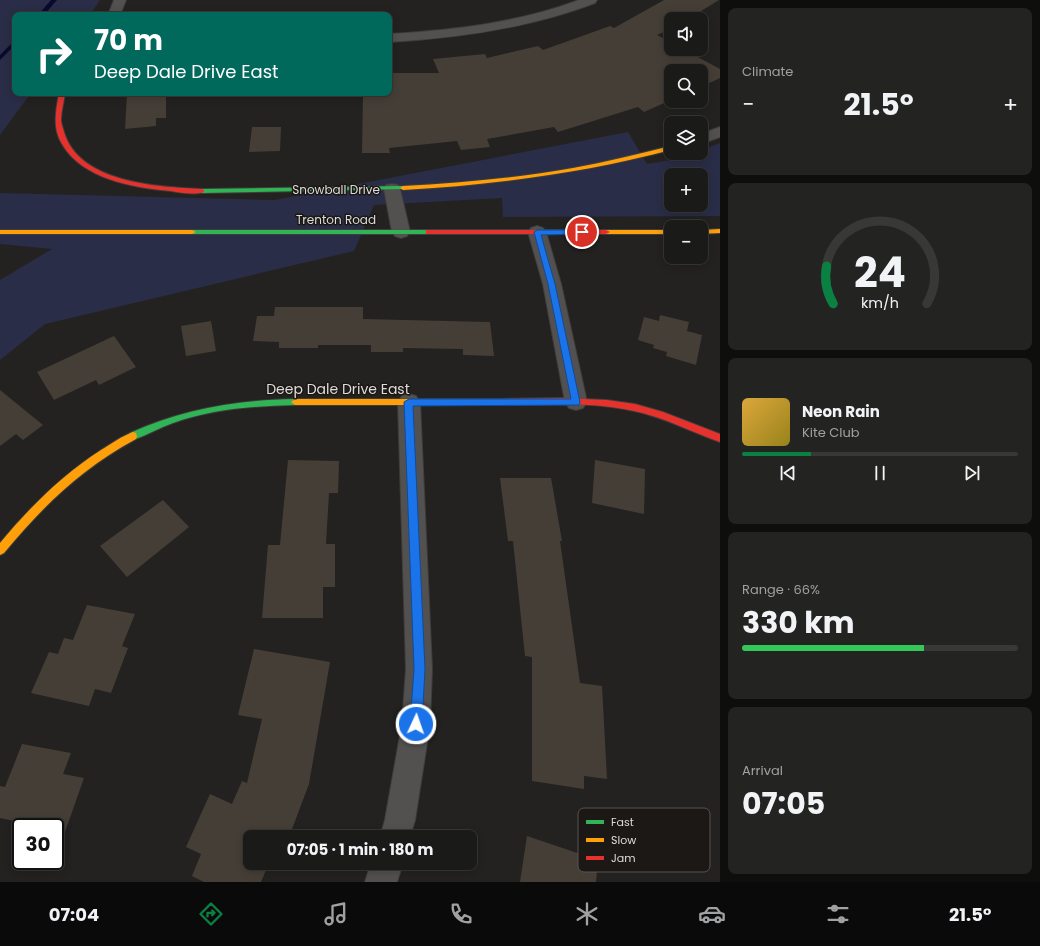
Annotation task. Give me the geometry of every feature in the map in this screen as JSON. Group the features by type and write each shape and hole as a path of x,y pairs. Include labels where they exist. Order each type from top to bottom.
{"street":[{"path":"115,12 120,0"},
{"path":"392,38 472,30 503,25 555,12 591,0"},
{"name":"Snowball Drive","path":"60,96 58,100 55,119 58,135 63,143 80,160 91,168 120,182 148,188 183,191 445,187 519,179 578,170 664,150"},
{"path":"708,136 720,132"},
{"path":"392,189 401,232"},
{"name":"Trenton Road","path":"0,232 664,232"},
{"path":"537,232 552,284 576,402"},
{"path":"708,232 720,232"},
{"name":"Deep Dale Drive East","path":"0,550 32,512 81,467 122,441 167,421 203,410 236,405 282,402 576,402 622,405 658,414 720,438"},
{"path":"397,830 416,724 419,669 409,402"},
{"path":"381,882 385,870"}],"shaded area":[{"path":"0,0 100,0 92,12 12,12 12,96 29,96 0,135"},
{"path":"628,132 647,164 670,160 708,160 708,147 720,143 720,216 503,217 502,198 374,205 354,251 45,324 0,360 0,280 52,249 0,244 0,193 275,200"}],"building":[{"path":"664,0 719,0 699,12 664,12 664,32 657,35 664,38 664,56 696,56 720,69 720,78 708,84 708,64 664,64 664,103 644,112 638,107 558,132 554,127 487,139 490,147 461,150 457,141 389,148 390,153 362,153 363,96 392,96 392,73 439,73 433,59 485,54 487,58 538,46 543,50 610,26 614,28"},
{"path":"127,96 166,96 166,118 156,118 156,126 125,129"},
{"path":"252,127 281,127 280,151 249,152"},
{"path":"275,307 363,307 363,319 490,322 494,356 463,355 463,349 403,348 403,352 371,352 371,345 318,345 318,348 279,348 279,342 253,341 257,316 274,316"},
{"path":"660,315 689,322 687,331 702,335 696,365 666,356 667,352 653,348 654,345 638,340 644,317 659,321"},
{"path":"211,321 216,351 186,356 181,326"},
{"path":"114,336 136,367 99,385 96,380 54,400 37,372"},
{"path":"0,390 43,425 23,440 16,434 0,446"},
{"path":"288,460 339,461 338,493 329,493 326,544 335,544 335,587 323,587 323,618 262,618 268,545 280,545"},
{"path":"595,460 645,469 644,514 592,503"},
{"path":"500,478 551,478 562,541 560,541 580,683 602,686 607,779 584,776 584,789 532,781 532,657 525,656 513,541 508,541"},
{"path":"163,500 189,527 127,577 100,546"},
{"path":"87,605 135,614 122,646 128,648 111,693 95,689 89,706 31,693 49,652 58,654 64,638 73,640"},
{"path":"254,649 330,662 309,784 292,830 243,830 243,870 266,870 261,882 204,882 192,876 201,854 186,847 210,794 232,804 242,781 247,783 262,719 238,715"},
{"path":"22,744 71,753 63,774 84,778 65,832 64,818 12,818 12,821 0,818 0,786 5,787"},
{"path":"527,836 578,853 578,872 597,872 596,882 520,882"}],"waterway":[{"path":"44,12 54,0"},
{"path":"0,58 12,45"}],"traffic: fast":[{"path":"202,191 403,188"},
{"path":"192,232 429,232"},
{"path":"133,436 172,420 212,409 274,402 295,402"}],"traffic: slow":[{"path":"403,188 471,184 538,176 572,171 664,150"},
{"path":"708,232 720,231"},
{"path":"0,232 192,232"},
{"path":"606,232 664,232"},
{"path":"295,402 500,402"},
{"path":"0,550 29,516 60,486 95,459 133,436"}],"traffic: jam":[{"path":"62,96 58,121 64,143 79,160 100,173 125,182 152,187 202,191"},
{"path":"429,232 606,232"},
{"path":"500,402 576,401 635,407 660,414 720,438"}],"route":[{"path":"416,724 419,669 409,402 576,402 552,284 537,232 582,232"}]}
